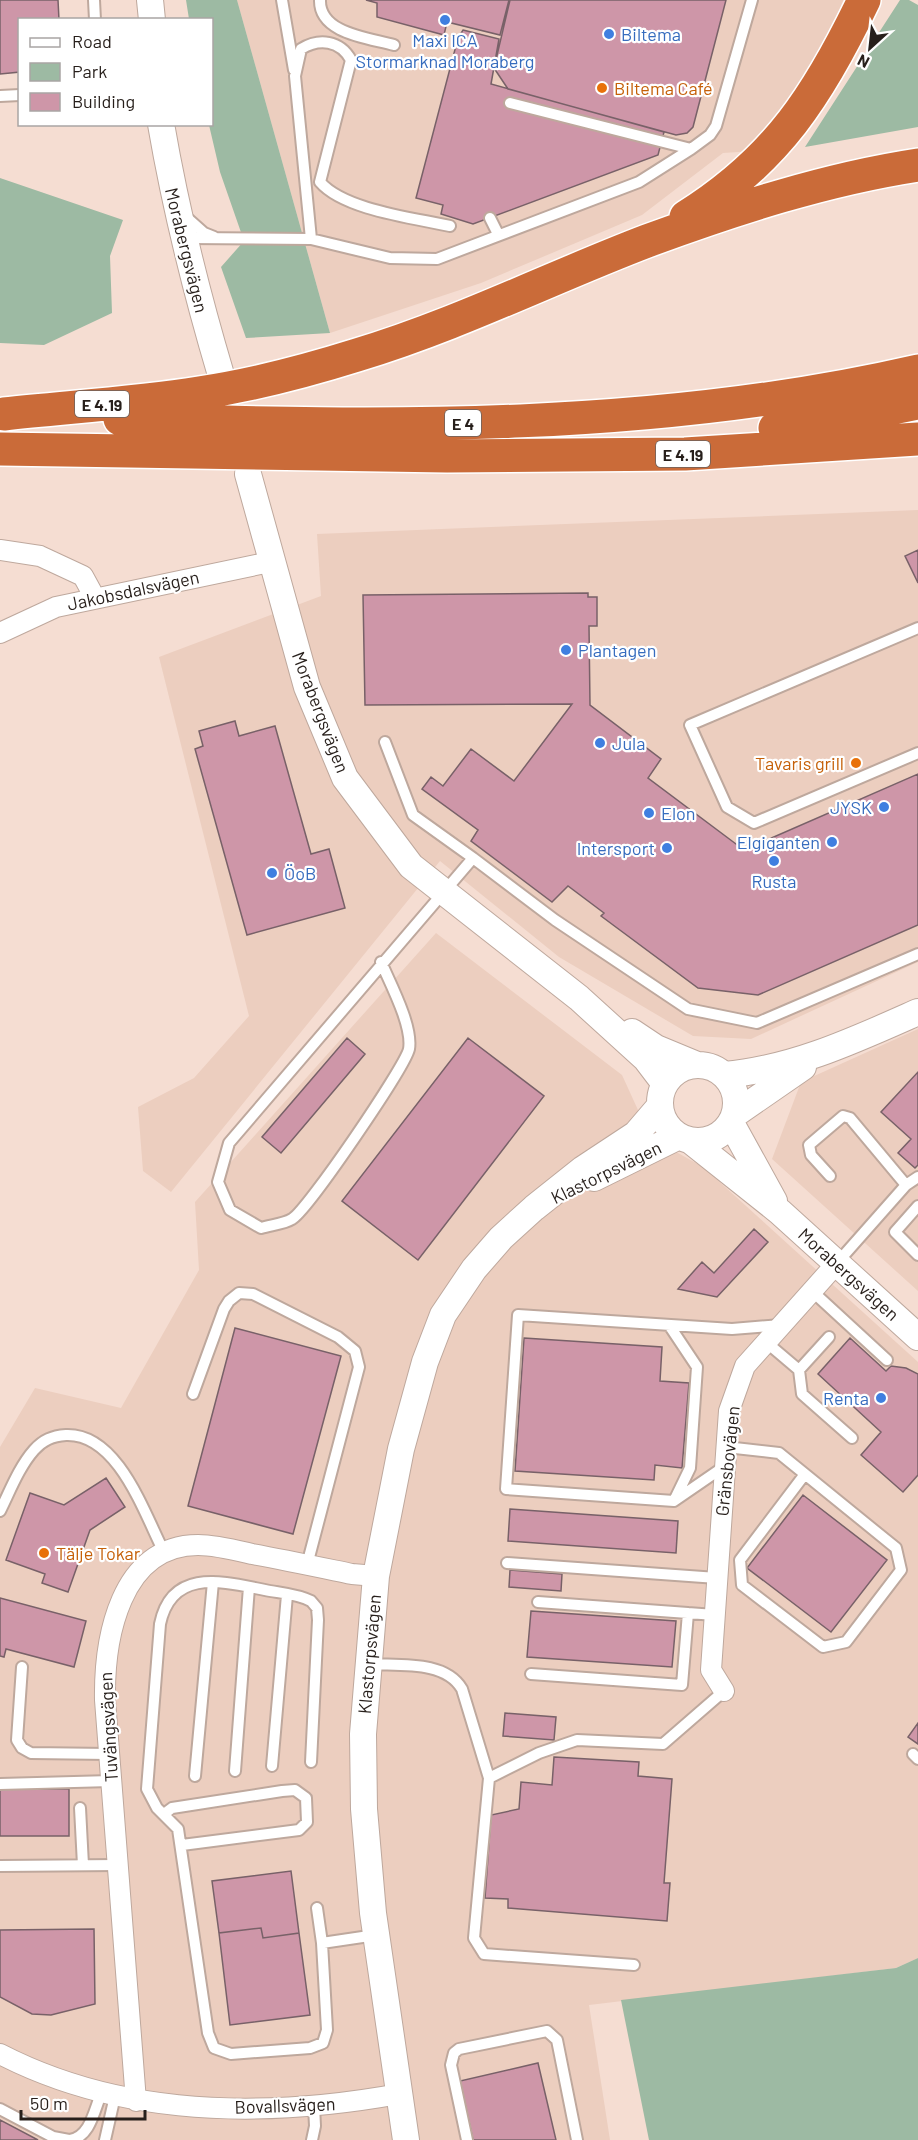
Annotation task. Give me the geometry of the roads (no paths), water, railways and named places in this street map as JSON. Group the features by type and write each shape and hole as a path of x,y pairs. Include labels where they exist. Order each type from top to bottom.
{"highway":[{"path":"647,241 733,184 786,133 818,90 864,0"},
{"name":"E 4.19","path":"2,414 200,393 295,373 423,333 647,241 756,204 885,170 918,165"},
{"name":"E 4","path":"2,414 287,425 408,425 586,418 734,403 863,384 918,371"},
{"name":"E 4","path":"0,449 447,456 729,434 853,416 918,403"},
{"name":"E 4.19","path":"447,456 685,454 918,439"}],"street":[{"path":"150,0 152,18"},
{"name":"Morabergsvägen","path":"161,126 171,188 221,375"},
{"name":"Morabergsvägen","path":"248,474 270,562 307,687 345,778 411,866 579,998 646,1059 662,1095"},
{"path":"0,550 40,556 82,576 95,598"},
{"name":"Jakobsdalsvägen","path":"0,633 56,607 270,562"},
{"name":"Morabergsvägen","path":"579,998 656,1048 697,1065"},
{"path":"724,1075 769,1069 829,1051 918,1012"},
{"path":"733,1119 735,1093 724,1075 712,1067 697,1065 677,1071 662,1095 669,1128 685,1138 704,1141 716,1137 733,1119 784,1078 829,1051"},
{"name":"Klastorpsvägen","path":"406,2140 376,1935 364,1809 363,1734 376,1576 401,1449 425,1362 443,1315 474,1269 501,1238 534,1208 584,1169 636,1134 662,1095"},
{"name":"Morabergsvägen","path":"733,1119 780,1212"},
{"name":"Morabergsvägen","path":"685,1138 780,1212 918,1337"},
{"name":"Klastorpsvägen","path":"534,1208 685,1138"},
{"name":"Gränsbovägen","path":"724,1691 711,1670 729,1411 745,1366 837,1263"},
{"name":"Tuvängsvägen","path":"136,2101 109,1754 105,1664 111,1631 128,1588 138,1573 164,1552 181,1547 212,1546 376,1576"},
{"name":"Bovallsvägen","path":"0,2054 66,2084 136,2101 173,2106 314,2106 399,2094"}],"lane":[{"path":"94,0 95,18"},
{"path":"282,0 295,76 311,239"},
{"path":"320,0 323,16 333,26 394,45"},
{"path":"183,238 311,239 390,258 420,261 436,259 639,182 691,149 710,135 716,126 752,0"},
{"path":"295,76 301,49 313,42 328,43 347,51 351,60 320,182 330,193 355,203 450,226"},
{"path":"0,96 18,95"},
{"path":"510,103 691,149"},
{"path":"171,188 188,220 204,233 220,240"},
{"path":"490,218 498,234"},
{"path":"918,628 690,725 727,807 754,823 918,753"},
{"path":"385,742 413,815 555,920 688,1010 757,1023 918,954"},
{"path":"381,962 404,1015 409,1048 390,1084 353,1140 293,1219 261,1228 230,1210 218,1182 229,1143 381,962 473,858"},
{"path":"830,1176 811,1155 809,1145 843,1116 850,1118 906,1185"},
{"path":"837,1263 906,1185 918,1177"},
{"path":"918,1206 895,1232 918,1256"},
{"path":"812,1291 887,1360"},
{"path":"193,1394 224,1309 233,1296 239,1293 253,1294 338,1338 354,1351 359,1367 311,1541 308,1565"},
{"path":"782,1325 732,1329 518,1315 506,1489 674,1501 726,1456 779,1453 805,1474 896,1548 901,1570 846,1642 823,1647 742,1585 740,1560 805,1474"},
{"path":"669,1325 698,1367 690,1468 674,1501"},
{"path":"799,1370 829,1337"},
{"path":"766,1342 799,1370 802,1394 852,1438"},
{"path":"0,1511 22,1468 39,1445 46,1439 81,1436 98,1444 110,1454 132,1488 164,1552"},
{"path":"507,1563 717,1578"},
{"path":"195,1776 213,1582"},
{"path":"310,1762 317,1608 307,1598 213,1582 196,1583 174,1593 167,1602 162,1617 147,1789 151,1798 178,1829 208,2033 219,2051 231,2054 310,2048 323,2043 327,2030 318,1908"},
{"path":"235,1771 249,1587"},
{"path":"272,1766 287,1594"},
{"path":"538,1602 715,1614"},
{"path":"531,1674 682,1685 688,1613"},
{"path":"367,1664 435,1669 456,1678 462,1689 489,1778 474,1938 484,1954 634,1965"},
{"path":"22,1666 17,1740 22,1748 32,1753 109,1754"},
{"path":"489,1778 539,1753 577,1740 663,1744 724,1691"},
{"path":"0,1784 111,1781"},
{"path":"164,1814 172,1808 282,1791 295,1790 306,1798 307,1822 299,1830 182,1845"},
{"path":"80,1808 83,1865"},
{"path":"0,1866 118,1865"},
{"path":"322,1943 376,1935"},
{"path":"467,2140 452,2065 454,2053 459,2049 547,2031 557,2040 577,2140"},
{"path":"0,2109 53,2137 69,2140 76,2139 87,2130 108,2095"},
{"path":"105,2140 108,2095"},
{"path":"312,2140 315,2126 314,2106"}],"place":[{"name":"Maxi ICA Stormarknad Moraberg","path":"445,20"},
{"name":"Biltema","path":"609,34"},
{"name":"Biltema Café","path":"602,88"},
{"name":"Plantagen","path":"566,650"},
{"name":"Jula","path":"600,743"},
{"name":"Tavaris grill","path":"856,763"},
{"name":"JYSK","path":"884,807"},
{"name":"Elon","path":"649,813"},
{"name":"Elgiganten","path":"832,842"},
{"name":"Intersport","path":"667,848"},
{"name":"Rusta","path":"774,861"},
{"name":"ÖoB","path":"272,873"},
{"name":"Renta","path":"881,1398"},
{"name":"Tälje Tokar","path":"44,1553"}]}
